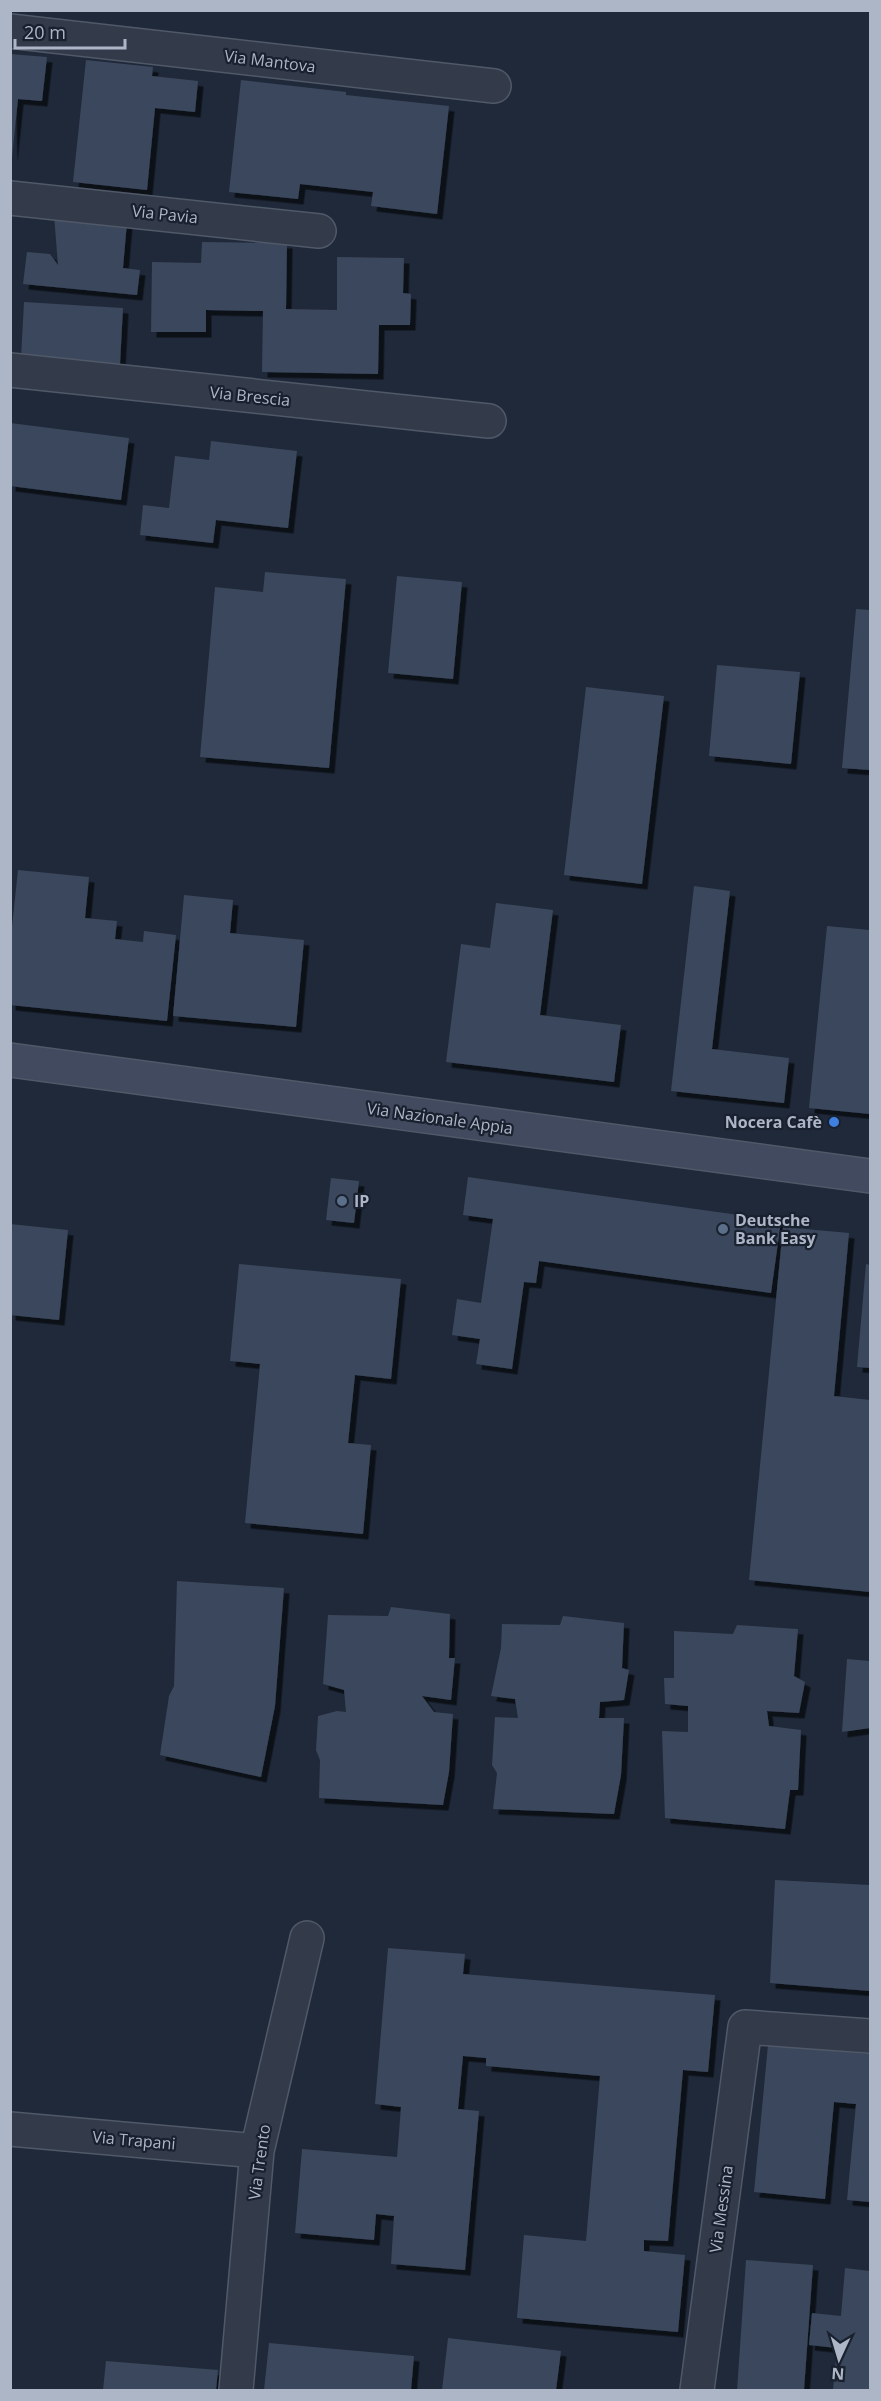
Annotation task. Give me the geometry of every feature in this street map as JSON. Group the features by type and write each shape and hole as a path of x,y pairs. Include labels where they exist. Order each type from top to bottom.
{"main road":[{"name":"Via Nazionale Appia","path":"10,1060 870,1176"}],"street":[{"name":"Via Mantova","path":"10,31 494,86"},
{"name":"Via Pavia","path":"10,198 319,231"},
{"name":"Via Brescia","path":"10,370 489,421"},
{"name":"Via Trento","path":"236,2391 257,2151 307,1938"},
{"name":"Via Messina","path":"697,2391 745,2027 870,2036"},
{"name":"Via Trapani","path":"10,2129 257,2151"}],"building":[{"path":"10,54 47,57 42,101 18,99 12,157"},
{"path":"86,60 153,67 152,76 198,81 195,112 155,108 147,190 73,182"},
{"path":"241,80 346,92 346,95 449,106 437,214 371,206 373,192 300,184 298,199 229,192"},
{"path":"54,215 127,222 123,268 140,270 137,295 23,284 27,252 50,254 58,265"},
{"path":"202,242 287,243 286,309 337,310 337,257 404,258 403,293 411,294 410,325 379,325 378,374 262,372 263,311 206,310 206,332 151,332 152,262 201,263"},
{"path":"24,302 123,308 120,364 21,358"},
{"path":"10,423 129,438 121,500 10,486"},
{"path":"211,441 297,451 288,528 216,520 213,543 140,535 143,505 169,508 175,456 209,460"},
{"path":"265,572 346,579 329,768 200,757 215,587 263,592"},
{"path":"397,576 462,582 453,679 388,673"},
{"path":"856,609 870,610 870,770 842,768"},
{"path":"717,665 800,672 791,764 709,756"},
{"path":"586,687 664,696 642,884 564,875"},
{"path":"18,870 89,877 85,918 117,921 115,939 143,942 144,931 176,935 167,1021 10,1005 10,945"},
{"path":"694,886 730,891 712,1049 789,1058 784,1103 671,1091"},
{"path":"184,895 233,900 230,933 304,940 296,1027 173,1016"},
{"path":"496,903 553,910 540,1015 621,1025 614,1082 446,1062 461,944 490,948"},
{"path":"827,926 870,930 870,1114 809,1108"},
{"path":"468,1177 781,1221 771,1293 539,1261 536,1283 524,1282 512,1369 476,1364 480,1339 452,1335 457,1299 481,1303 493,1219 463,1215"},
{"path":"331,1178 359,1181 354,1223 326,1220"},
{"path":"10,1224 68,1230 59,1320 10,1315"},
{"path":"783,1227 849,1233 834,1396 870,1400 870,1592 749,1580"},
{"path":"239,1264 401,1279 391,1379 355,1375 348,1443 371,1445 363,1534 245,1523 260,1364 230,1361"},
{"path":"866,1264 870,1265 870,1368 857,1367"},
{"path":"177,1581 284,1588 275,1706 261,1777 160,1755 169,1696 174,1686"},
{"path":"391,1607 450,1614 449,1658 455,1658 451,1700 422,1696 434,1712 453,1714 449,1772 443,1805 319,1798 320,1760 316,1750 318,1716 337,1711 346,1712 344,1690 323,1684 328,1615 388,1616"},
{"path":"563,1616 624,1623 622,1668 629,1670 624,1700 600,1702 599,1718 624,1718 621,1775 614,1814 493,1809 497,1773 492,1765 495,1717 518,1718 515,1699 491,1696 501,1648 502,1624 560,1625"},
{"path":"737,1625 798,1629 794,1676 805,1682 799,1713 767,1711 769,1726 801,1730 798,1790 790,1790 785,1829 665,1818 662,1731 688,1732 688,1706 665,1704 664,1678 674,1678 674,1631 733,1634"},
{"path":"847,1659 870,1661 870,1728 842,1732"},
{"path":"775,1880 870,1885 870,1991 770,1983"},
{"path":"388,1948 465,1954 463,1974 715,1995 708,2072 683,2070 668,2241 644,2240 644,2251 685,2255 678,2332 517,2318 524,2235 586,2241 600,2076 486,2066 486,2058 463,2056 458,2109 479,2111 465,2270 391,2264 394,2216 376,2214 374,2240 295,2233 302,2149 397,2157 401,2107 375,2104"},
{"path":"768,2045 870,2054 870,2202 847,2200 856,2104 834,2102 825,2199 754,2192"},
{"path":"746,2260 813,2265 804,2390 737,2390"},
{"path":"845,2268 870,2271 870,2390 833,2390 837,2348 809,2345 812,2313 841,2316"},
{"path":"448,2338 561,2351 556,2390 442,2390"},
{"path":"269,2343 414,2356 411,2390 264,2390"},
{"path":"106,2361 218,2370 216,2390 103,2390"}],"place":[{"name":"Nocera Cafè","path":"834,1122"},
{"name":"IP","path":"342,1201"},
{"name":"Deutsche Bank Easy","path":"723,1229"}]}
